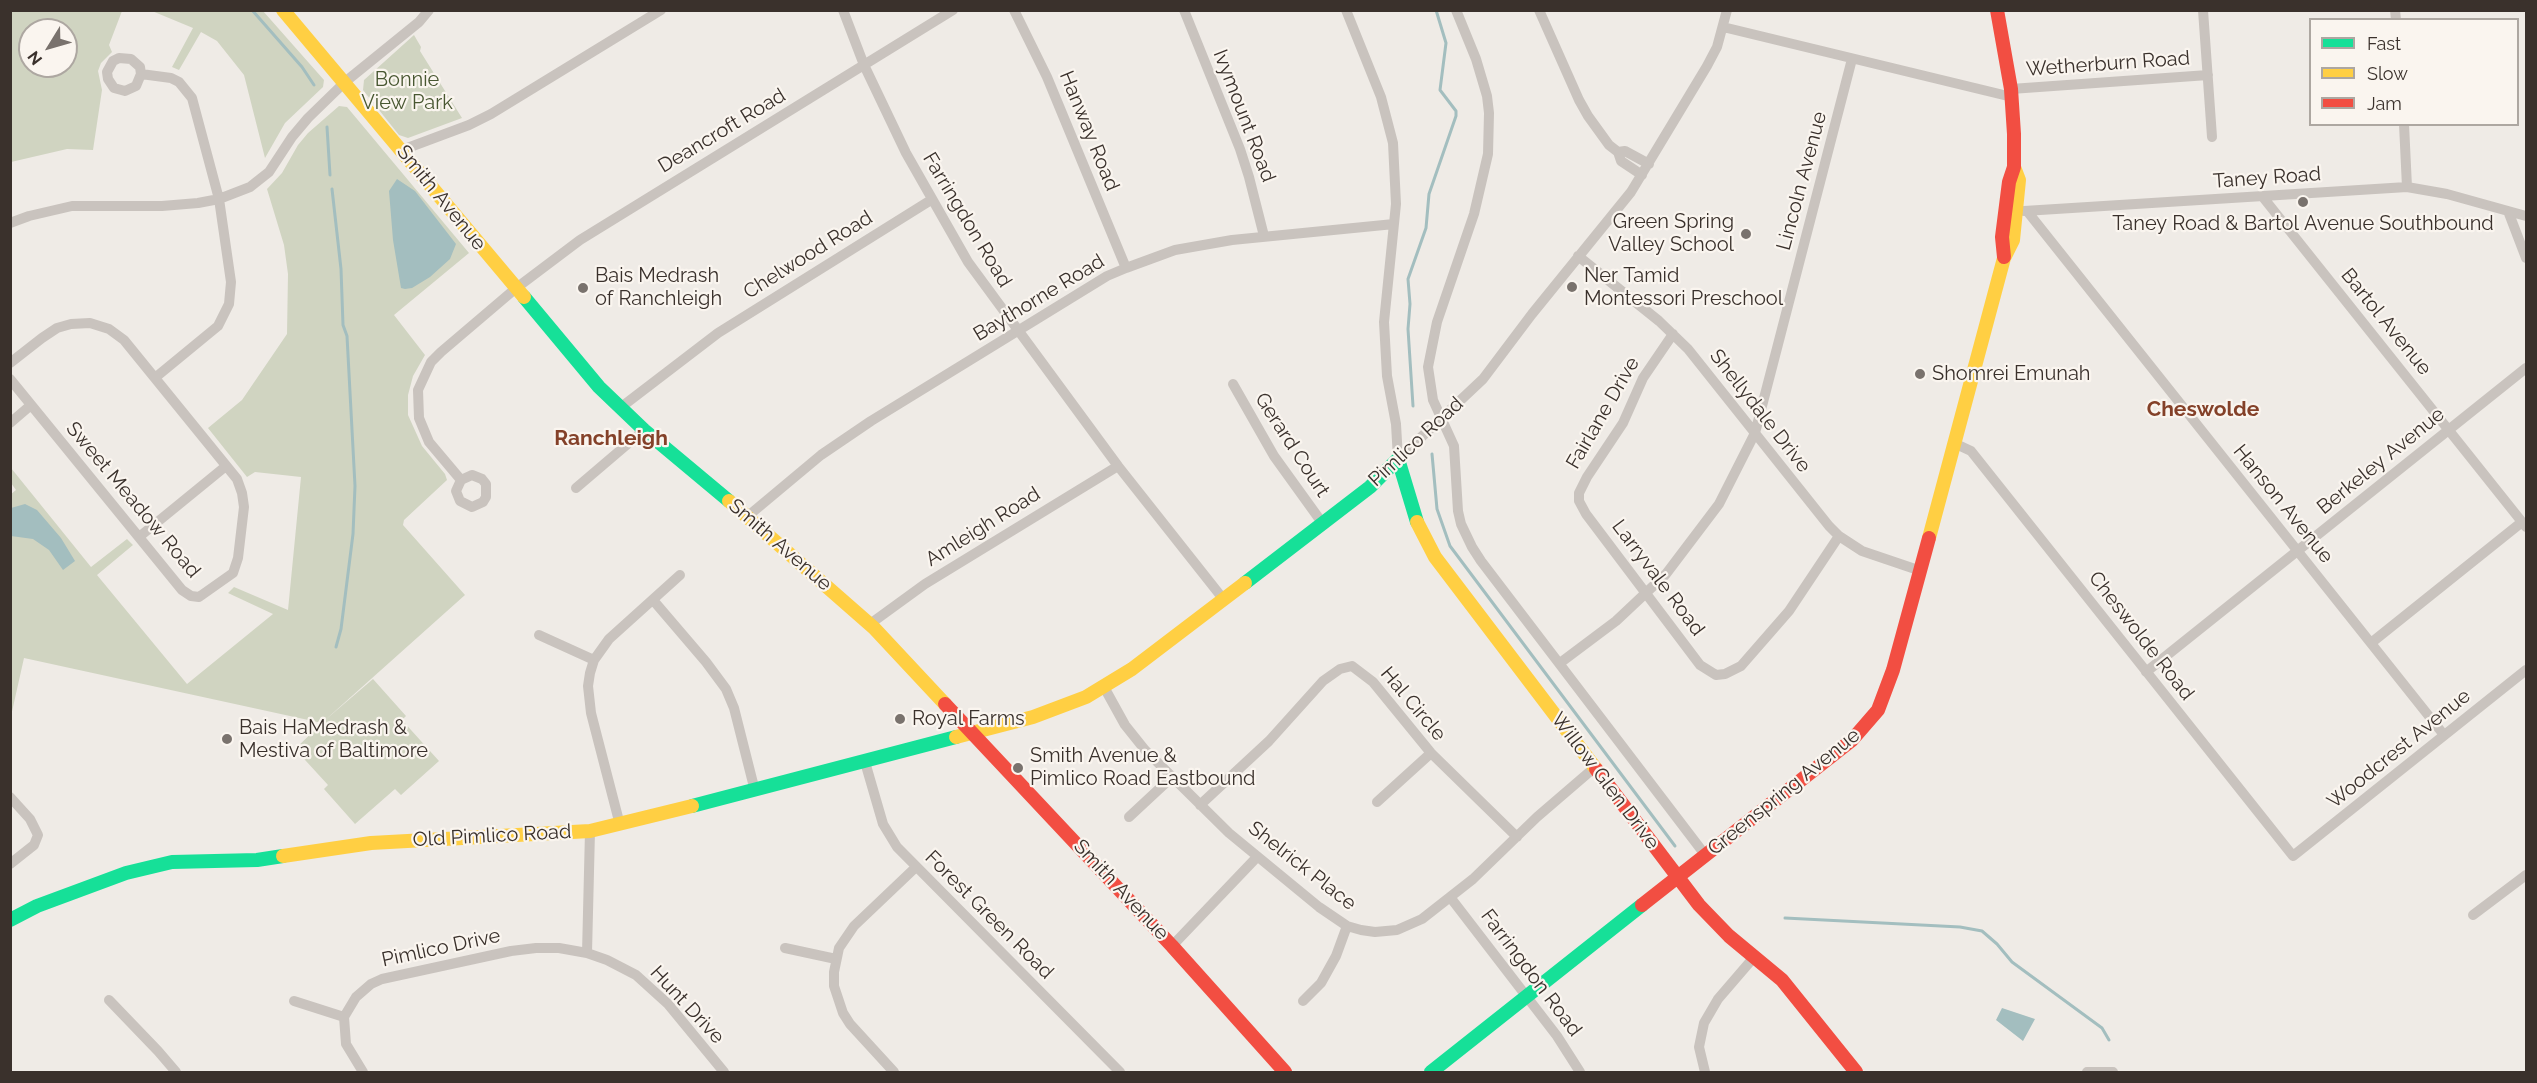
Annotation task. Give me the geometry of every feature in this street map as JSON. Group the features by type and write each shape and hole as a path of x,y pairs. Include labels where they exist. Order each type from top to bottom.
{"main road":[{"name":"Smith Avenue","path":"283,10 402,150 576,362 644,430 747,516 870,624 1172,946 1285,1072"},
{"name":"Greenspring Avenue","path":"1431,1072 1852,740 1867,724 1885,694 1956,444 2004,258 2002,237 2017,210 2009,182 2014,167 2011,93 1997,10"},
{"name":"Pimlico Road","path":"972,732 1053,711 1104,687 1162,648 1323,524 1398,459"},
{"name":"Willow Glen Drive","path":"1398,459 1412,513 1428,545 1594,768 1678,878 1719,926 1795,993 1856,1072"},
{"name":"Old Pimlico Road","path":"10,920 37,906 104,881 172,862 257,860 371,843 590,831 755,791 972,732"}],"street":[{"path":"10,224 29,216 72,207 162,206 219,199 250,187 269,172 300,127 345,82 419,22 429,10"},
{"path":"402,150 469,125 490,114 661,10"},
{"name":"Farringdon Road","path":"843,10 864,65 931,200 968,262 1118,466 1224,600"},
{"name":"Deancroft Road","path":"461,480 436,451 419,418 418,390 430,362 515,289 609,221 953,10"},
{"name":"Hanway Road","path":"1014,10 1047,77 1126,268"},
{"name":"Ivymount Road","path":"1184,10 1240,149 1252,185 1264,236"},
{"path":"1346,10 1381,97 1393,143 1396,184 1394,224 1387,273 1384,322 1387,376 1396,424 1398,459"},
{"name":"Willow Glen Drive","path":"1456,10 1483,78 1489,113 1489,133 1481,194 1437,322 1429,354 1430,389 1455,446 1458,511 1466,536 1481,561 1706,856"},
{"path":"1539,10 1579,100 1596,128 1617,152 1621,161 1642,175"},
{"name":"Pimlico Road","path":"1398,459 1483,379 1642,175 1707,66 1724,27 1727,10"},
{"path":"2203,10 2212,137"},
{"path":"1724,27 1852,59 2011,93"},
{"name":"Lincoln Avenue","path":"1560,663 1616,621 1647,594 1684,553 1719,504 1755,433 1852,59"},
{"path":"141,74 171,78 179,82 192,98 219,199 231,282 231,293 225,315 208,336 156,377"},
{"name":"Wetherburn Road","path":"2011,93 2208,75"},
{"path":"2404,126 2407,187"},
{"path":"1617,152 1624,151 1649,164"},
{"name":"Taney Road","path":"2017,210 2407,187 2447,194 2526,216"},
{"name":"Bartol Avenue","path":"2262,196 2524,525"},
{"name":"Chelwood Road","path":"620,408 718,333 931,200"},
{"name":"Hanson Avenue","path":"2017,210 2297,550 2444,735"},
{"path":"2508,211 2526,258"},
{"name":"Baythorne Road","path":"747,516 844,438 1107,276 1175,250 1264,236 1394,224"},
{"name":"Shellydale Drive","path":"1578,256 1673,334 1694,357 1828,526 1862,551 1921,571"},
{"name":"Sweet Meadow Road","path":"10,363 57,328 71,324 90,323 109,328 124,340 237,479 244,507 238,558 233,573 199,597 191,596 182,590 10,379"},
{"name":"Fairlane Drive","path":"1586,514 1580,501 1582,486 1623,423 1643,378 1673,334"},
{"name":"Berkeley Avenue","path":"2146,672 2526,368"},
{"name":"Gerard Court","path":"1233,384 1274,456 1323,524"},
{"path":"10,423 31,405"},
{"path":"576,488 644,430"},
{"name":"Cheswolde Road","path":"1956,444 1971,452 2293,856"},
{"path":"140,537 226,466"},
{"name":"Amleigh Road","path":"870,624 925,584 1118,466"},
{"name":"Larryvale Road","path":"1586,514 1700,665 1716,675 1725,674 1742,666 1790,611 1839,536"},
{"path":"2371,643 2524,525"},
{"path":"620,825 588,698 588,686 594,660 609,639 680,575"},
{"path":"653,600 726,689 734,708 755,791"},
{"path":"539,635 594,660"},
{"name":"Hal Circle","path":"1200,805 1269,741 1323,681 1340,669 1352,666 1373,682 1431,753 1517,837"},
{"name":"Woodcrest Avenue","path":"2293,856 2526,670"},
{"name":"Shelrick Place","path":"1104,687 1134,738 1200,805 1257,857 1319,907 1347,926 1375,932 1397,930 1422,920 1485,868 1594,768"},
{"path":"1377,802 1431,753"},
{"name":"Forest Green Road","path":"866,762 883,824 897,848 1120,1072"},
{"path":"1129,817 1172,777"},
{"path":"10,797 30,819 38,835 34,845 10,864"},
{"path":"587,953 590,831"},
{"path":"1172,946 1257,857"},
{"path":"894,1072 843,1013 834,986 836,959 839,948 854,926 916,867"},
{"path":"2473,915 2526,875"},
{"name":"Farringdon Road","path":"1450,897 1557,1036 1580,1072"},
{"path":"1303,1001 1321,982 1336,956 1347,926"},
{"name":"Pimlico Drive","path":"344,1017 356,997 371,984 382,979 511,951 559,948 587,953"},
{"path":"786,948 836,959"},
{"name":"Hunt Drive","path":"587,953 622,967 648,984 668,1004 724,1072"},
{"path":"1705,1072 1699,1047 1704,1023 1718,999 1755,956"},
{"path":"109,1000 176,1072"},
{"path":"294,1001 344,1017 346,1044 363,1072"},
{"path":"2086,1072 2113,1072"}],"green space":[{"path":"10,11 122,11 109,45 112,52 101,63 98,71 102,90 93,150 67,149 11,162"},
{"path":"152,11 263,11 324,80 323,87 285,123 265,158 244,75 217,41 201,32 179,70 172,67 193,28"},
{"name":"Bonnie View Park","path":"414,35 421,47 420,51 462,118 408,138 399,135 363,90 364,80"},
{"path":"339,106 347,107 469,253 394,315 425,355 413,376 408,395 408,415 422,446 445,474 447,480 404,520 403,525 465,595 324,721 373,679 406,716 402,720 439,761 401,795 395,789 355,824 324,789 328,785 295,749 322,723 24,658 11,716 10,495 16,490 11,483 11,468 91,567 127,539 133,545 97,575 187,684 273,614 228,593 234,587 288,610 301,477 255,472 247,477 208,428 242,400 287,334 288,274 284,245 267,189 282,173 298,145 308,133"}],"water":[{"path":"397,179 415,191 456,244 450,259 430,277 412,288 405,289 401,288 393,240 389,191"},
{"path":"25,504 37,510 61,538 75,561 63,570 49,550 33,539 11,536 11,508"},
{"path":"2002,1008 2035,1019 2023,1041 1996,1020"}],"waterway":[{"path":"252,10 302,67 314,85"},
{"path":"1413,406 1408,329 1410,304 1408,279 1426,228 1429,194 1456,116 1456,111 1440,90 1446,43 1436,10"},
{"path":"327,127 330,175"},
{"path":"332,189 341,269 343,325 347,336 355,486 353,534 341,629 336,647"},
{"path":"1432,454 1437,509 1450,546 1675,846"},
{"path":"1785,918 1960,927 1982,931 2012,962 2102,1028 2109,1040"}],"traffic: fast":[{"path":"524,297 599,387 644,430 729,501"},
{"path":"1245,583 1370,487 1398,459 1417,522"},
{"path":"692,806 956,737"},
{"path":"10,920 37,906 126,873 172,862 257,860 283,856"},
{"path":"1431,1072 1642,905"}],"traffic: slow":[{"path":"283,10 524,297"},
{"path":"1929,538 2004,258 2013,240 2019,180 2014,167"},
{"path":"729,501 874,628 945,704"},
{"path":"1417,522 1435,557 1596,769"},
{"path":"956,737 1033,717 1086,697 1132,669 1245,583"},
{"path":"283,856 371,843 590,831 692,806"}],"traffic: jam":[{"path":"1997,10 2011,89 2014,134 2014,167 2009,182 2002,237 2004,257"},
{"path":"1642,905 1852,740 1878,710 1893,670 1929,538"},
{"path":"945,704 1172,946 1285,1072"},
{"path":"1596,769 1699,905 1729,936 1782,980 1856,1072"}],"place":[{"name":"Taney Road & Bartol Avenue Southbound","path":"2303,202"},
{"name":"Green Spring Valley School","path":"1746,234"},
{"name":"Ner Tamid Montessori Preschool","path":"1572,287"},
{"name":"Bais Medrash of Ranchleigh","path":"583,288"},
{"name":"Shomrei Emunah","path":"1920,374"},
{"name":"Royal Farms","path":"900,719"},
{"name":"Bais HaMedrash & Mestiva of Baltimore","path":"227,739"},
{"name":"Smith Avenue & Pimlico Road Eastbound","path":"1018,768"}],"district":[{"name":"Cheswolde","path":"2203,410"},
{"name":"Ranchleigh","path":"611,439"}]}
